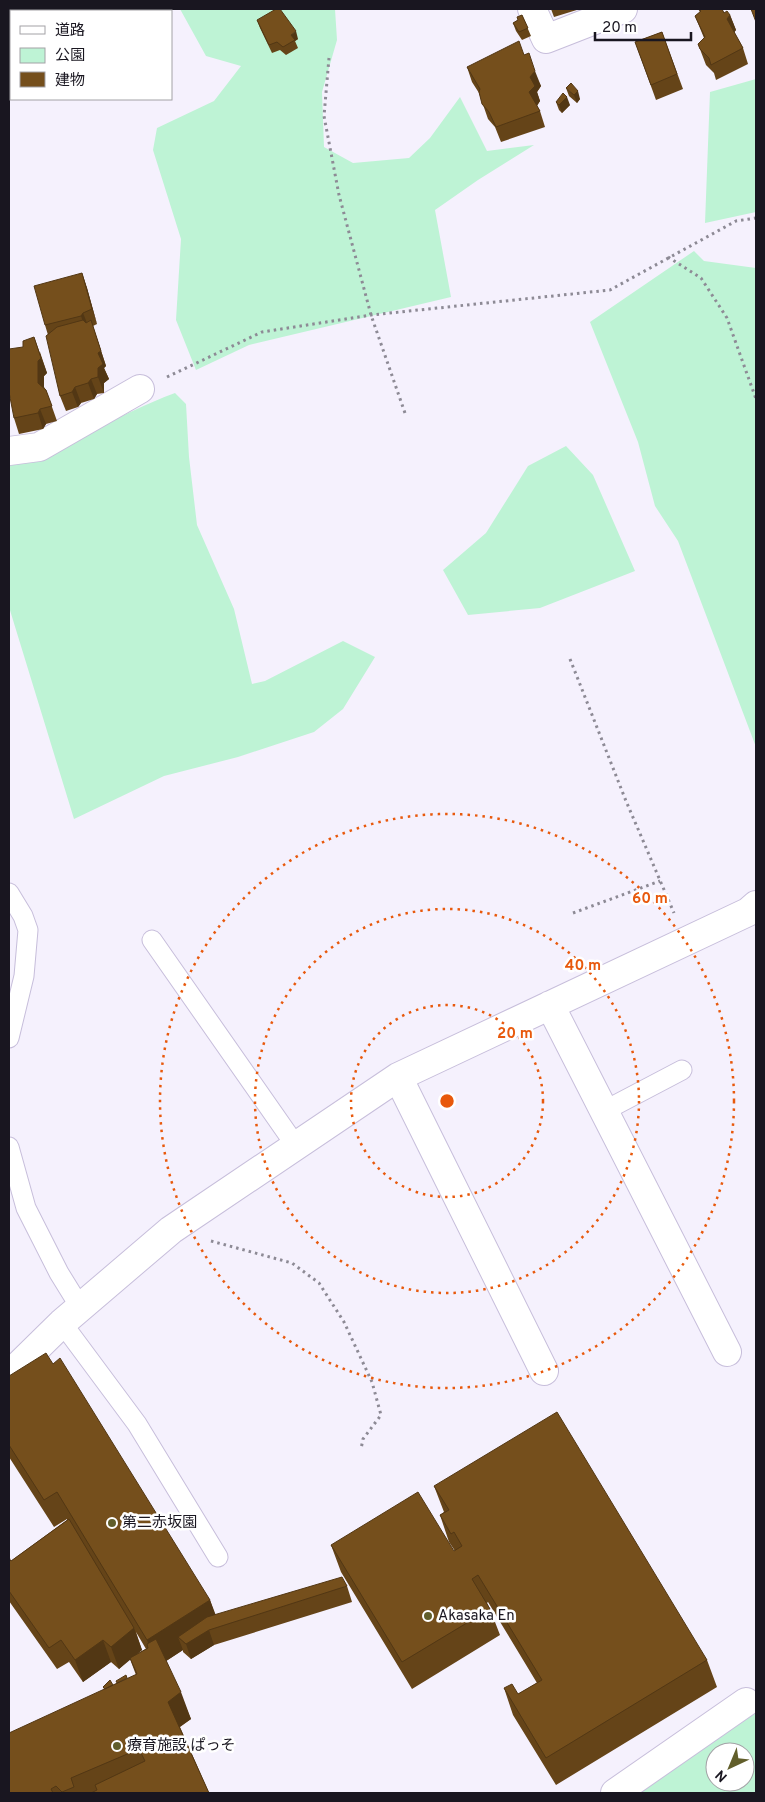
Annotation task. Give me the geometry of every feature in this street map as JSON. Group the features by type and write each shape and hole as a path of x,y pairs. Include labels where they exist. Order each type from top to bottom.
{"street":[{"path":"532,9 546,39 623,9"},
{"path":"9,451 39,447 140,389"},
{"path":"9,1375 71,1315 171,1230 398,1077 748,912 756,905"},
{"path":"550,1005 727,1352"},
{"path":"398,1077 544,1371"},
{"path":"614,1793 751,1700"}],"lane":[{"path":"9,893 23,916 28,930 24,976 9,1038"},
{"path":"152,940 296,1146"},
{"path":"604,1111 682,1070"},
{"path":"9,1147 26,1208 59,1273 71,1315 218,1557"}],"path":[{"path":"329,58 324,116 339,195 371,315 406,416"},
{"path":"140,389 262,332 371,315 610,290 736,221 756,218"},
{"path":"668,258 701,278 727,318 756,398"},
{"path":"570,659 626,801 686,941"},
{"path":"573,913 660,882"},
{"path":"171,1230 292,1263 319,1283 344,1322 372,1382 381,1416 363,1439 361,1449"}],"green space":[{"path":"180,9 335,9 337,40 322,92 324,147 353,163 409,158 430,138 460,97 487,151 534,145 435,210 451,297 249,345 196,370 176,320 181,239 153,150 157,128 214,101 241,66 206,56"},
{"path":"756,79 756,212 705,223 710,92"},
{"path":"694,251 704,261 756,268 756,747 678,541 655,506 638,442 590,322"},
{"path":"175,393 186,404 189,457 197,525 234,609 252,684 265,681 343,641 375,657 343,709 314,732 238,757 164,776 74,819 9,607 9,466 72,441 154,401"},
{"path":"566,446 593,475 635,571 540,608 468,615 443,570 486,533 528,466"},
{"path":"756,1713 756,1793 632,1793 705,1746 705,1792 755,1792 755,1742 711,1742"}],"building":[{"path":"276,9 280,9 296,31 291,35 295,40 283,47 277,42 269,45 257,20"},
{"path":"699,9 722,9 724,13 727,11 730,15 727,19 743,48 711,65 709,58 700,49 698,44 705,37 695,16 701,11"},
{"path":"751,9 756,9 756,22"},
{"path":"522,15 528,28 519,32 513,23 518,20 517,17"},
{"path":"662,32 677,74 651,85 635,42"},
{"path":"519,41 524,55 529,53 535,71 530,77 535,86 529,92 540,111 496,127 489,112 482,104 480,89 467,67"},
{"path":"571,83 578,91 574,95 566,88"},
{"path":"563,93 567,97 559,105 556,102"},
{"path":"82,273 92,309 81,316 45,325 34,286"},
{"path":"83,320 86,323 91,320 101,351 98,353 103,364 98,368 98,377 91,379 88,383 75,387 72,392 60,396 46,336 57,327"},
{"path":"34,337 41,358 38,361 38,383 46,390 52,406 40,409 38,413 14,418 9,392 9,349 23,347 23,341"},
{"name":"第二赤坂園","path":"46,1353 53,1364 60,1358 210,1600 147,1640 57,1492 44,1500 9,1445 9,1376"},
{"name":"Akasaka En","path":"557,1412 707,1660 546,1758 504,1688 512,1684 518,1694 542,1680 478,1575 472,1579 490,1609 402,1662 331,1545 418,1492 454,1551 462,1546 454,1532 451,1534 440,1515 449,1510 434,1486"},
{"path":"69,1519 134,1628 111,1647 103,1640 75,1660 61,1640 49,1648 9,1591 9,1559 11,1561"},
{"path":"342,1577 347,1586 209,1630 186,1644 178,1637 207,1617"},
{"name":"療育施設 ぱっそ","path":"156,1639 181,1692 168,1702 209,1793 91,1793 97,1790 95,1785 145,1761 139,1749 71,1778 74,1787 62,1792 56,1786 51,1789 53,1793 9,1793 9,1733 137,1674 130,1658 148,1648 147,1644"},
{"path":"126,1675 127,1678 117,1683 116,1681"},
{"path":"110,1680 113,1685 105,1689 103,1687"}],"place":[{"name":"第二赤坂園","path":"112,1523"},
{"name":"Akasaka En","path":"428,1616"},
{"name":"療育施設 ぱっそ","path":"117,1746"}]}
